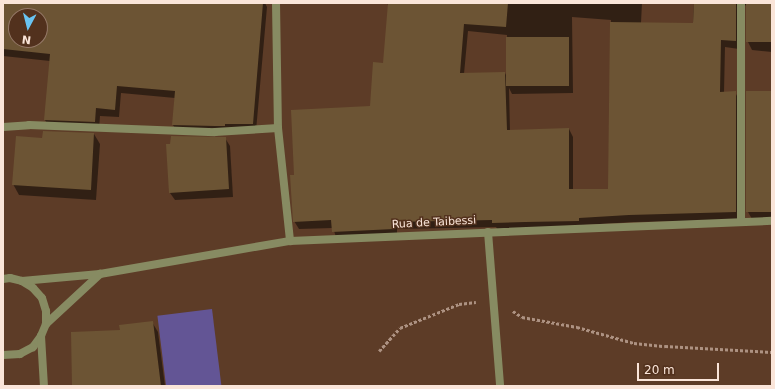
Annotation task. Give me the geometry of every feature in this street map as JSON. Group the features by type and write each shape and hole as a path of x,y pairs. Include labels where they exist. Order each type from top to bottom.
{"street":[{"path":"276,3 278,128 290,241"},
{"path":"741,3 741,222"},
{"path":"3,127 29,125 215,132 278,128"},
{"name":"Rua de Taibessi","path":"22,281 100,274 290,241 772,221"},
{"path":"488,232 500,386"},
{"path":"46,324 100,274"},
{"path":"3,278 22,281 33,288 42,298 46,311 46,324 41,336 33,347 20,354 3,355"},
{"path":"41,336 44,386"}],"path":[{"path":"380,351 400,328 459,304 494,299 522,317 577,327 634,343 772,352"}],"shaded area":[{"path":"212,309 221,386 166,386 157,316"}],"building":[{"path":"3,3 263,3 253,124 225,124 225,126 172,125 175,91 117,86 115,110 96,108 95,122 44,120 50,54 3,49"},
{"path":"388,3 508,3 506,27 464,24 460,73 505,72 507,130 569,128 569,189 608,189 610,22 693,23 694,3 736,3 736,41 721,40 720,92 736,91 736,212 629,215 579,218 579,221 492,223 492,220 393,222 394,229 332,232 331,220 293,222 290,175 294,175 291,110 370,106 373,62 383,63"},
{"path":"746,3 772,3 772,42 746,42"},
{"path":"506,37 569,37 569,86 506,86"},
{"path":"746,91 772,91 772,212 746,212"},
{"path":"43,131 94,133 91,190 12,185 16,136 42,138"},
{"path":"171,136 226,137 229,189 169,193 166,144 170,144"},
{"path":"153,321 161,386 72,386 71,332 120,330 119,325"}]}
